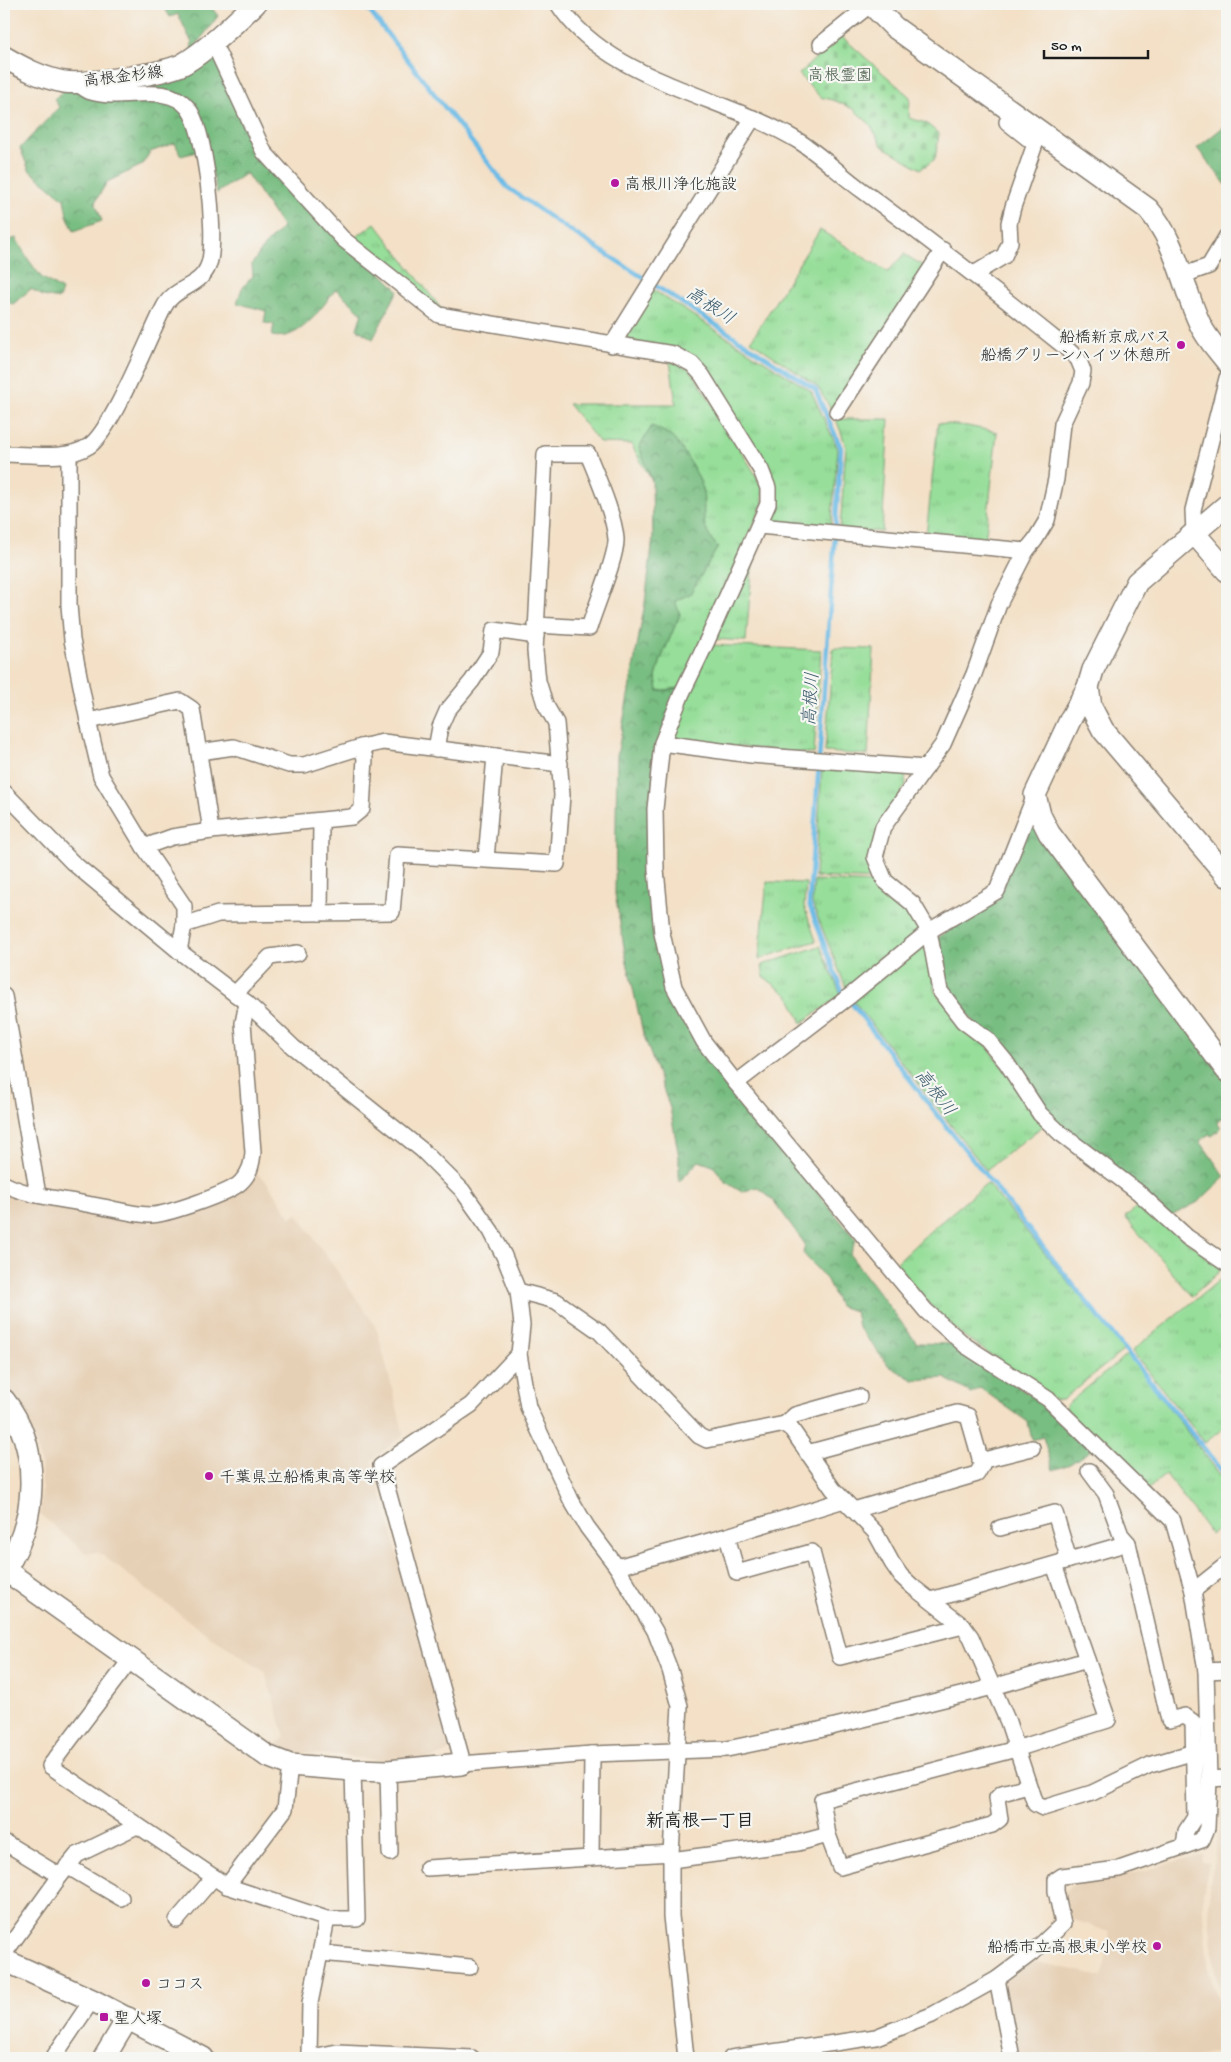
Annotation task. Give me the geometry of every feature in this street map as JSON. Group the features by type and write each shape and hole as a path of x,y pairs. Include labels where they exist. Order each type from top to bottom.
{"street":[{"name":"高根金杉線","path":"4,57 40,76 66,82 165,72 184,64 214,42 255,4"},
{"path":"558,4 577,28 617,59 665,82 753,118 801,143 851,183 974,274 1078,359 1083,371 1080,383 1062,424 1056,480 1047,520 1026,551 999,604 974,674 943,744 883,826 875,857 885,881 913,904 929,932 940,991 963,1021 987,1039 1006,1062 1040,1114 1060,1134 1138,1192 1187,1237 1227,1264"},
{"path":"821,44 841,26 871,4 887,22 1148,209 1159,221 1168,237 1200,325 1227,362"},
{"path":"214,42 264,152 343,239 439,315 673,354 692,364 702,376 760,470 768,488 768,504 682,693 662,743 655,809 656,870 662,933 674,987 704,1042 926,1311 966,1346 1052,1403 1172,1521 1193,1591 1206,1671 1209,1779 1207,1828 1202,1840 1119,1869 1062,1876 1056,1880 1056,1892 1063,1924 1033,1952 997,1979 932,2015 876,2037 731,2058"},
{"path":"4,454 68,455 80,452 92,444 106,426 168,300 202,277 210,261 211,206 198,127 188,108 173,96 90,92 75,82"},
{"path":"974,274 1004,256 1010,242 1009,223 1013,207 1035,144 1007,122 1014,112"},
{"path":"612,345 753,118"},
{"path":"1181,276 1209,266 1227,236"},
{"path":"837,412 943,250"},
{"path":"1227,378 1193,510 1194,532 1227,571"},
{"path":"184,925 218,914 392,912 397,855 558,864 562,795 556,723 545,704 538,681 535,650 536,630 545,454 588,454 610,515 616,540 589,628 536,630 494,630 491,652 472,681 447,711 440,727 436,749"},
{"path":"68,455 69,606 72,640 88,722 101,776 144,847 184,906 184,925 180,951"},
{"path":"736,1083 929,932 997,891 1035,796 1070,718 1088,687 1093,670 1137,582 1227,505"},
{"path":"759,526 1026,551"},
{"path":"1088,687 1091,707 1103,730 1227,876"},
{"path":"88,722 180,701 192,709 211,831"},
{"path":"199,752 234,748 289,766 304,765 383,742 560,764"},
{"path":"662,743 752,755 926,768"},
{"path":"144,847 172,836 321,821 352,816 362,809 365,758 361,747"},
{"path":"486,859 495,756"},
{"path":"4,792 72,862 180,951 247,1003 293,1047 422,1150 462,1190 491,1231 518,1290 522,1325 519,1354 528,1407 571,1500 651,1624 670,1670 680,1706 671,1856 670,1916 686,2058"},
{"path":"1035,796 1040,814 1049,833 1227,1071"},
{"path":"320,913 321,821"},
{"path":"235,994 270,958 298,953"},
{"path":"4,996 5,1013 38,1195"},
{"path":"4,1184 14,1189 38,1195 150,1216 180,1209 230,1190 240,1184 252,1166 253,1152 243,1023 247,1003"},
{"path":"518,1290 556,1301 599,1331 699,1436 708,1440 785,1424 795,1415 859,1397"},
{"path":"461,1764 461,1756 381,1466 471,1405 519,1354"},
{"path":"4,1400 21,1429 30,1467 31,1488 29,1515 4,1570 131,1659 250,1746 267,1756 290,1765 388,1771 592,1754 728,1749 819,1730 993,1687 1087,1660"},
{"path":"616,1567 728,1536 977,1474 982,1465 968,1416 957,1413 807,1453"},
{"path":"785,1424 792,1430 833,1489 875,1532 901,1576 963,1626 978,1652 1008,1722 1035,1804 1043,1808 1092,1793 1150,1765 1194,1752"},
{"path":"980,1461 1032,1448"},
{"path":"1089,1471 1106,1494 1121,1534 1128,1543 1169,1720 1185,1716 1193,1722 1195,1817 1186,1831 1184,1846"},
{"path":"1000,1528 1055,1513 1069,1560"},
{"path":"728,1536 737,1572 812,1552 840,1657 963,1626"},
{"path":"931,1600 1128,1543"},
{"path":"1193,1591 1227,1564"},
{"path":"1028,1786 1002,1793 997,1798 1000,1818 992,1825 840,1867 828,1835 822,1800 1016,1748 1108,1720 1054,1565"},
{"path":"131,1659 50,1766 227,1886 328,1919 357,1919 352,1770"},
{"path":"1206,1671 1227,1670"},
{"path":"591,1858 592,1754"},
{"path":"227,1886 285,1809 290,1765"},
{"path":"388,1771 390,1853"},
{"path":"1209,1779 1227,1778"},
{"path":"4,1954 77,1855 137,1826"},
{"path":"427,1868 591,1858 671,1856 798,1843 828,1835"},
{"path":"4,1842 121,1898"},
{"path":"177,1920 214,1878"},
{"path":"328,1919 310,2003 308,2058 338,2052 472,2058"},
{"path":"321,1953 470,1967"},
{"path":"4,1960 128,2018 173,2050 203,2058"},
{"path":"997,1979 1012,2058"},
{"path":"53,2058 92,2000"},
{"path":"104,2058 128,2018"}],"shaded area":[{"name":"千葉県立船橋東高等学校","path":"255,1172 267,1182 291,1218 297,1214 373,1322 378,1333 404,1435 372,1460 450,1750 440,1756 398,1763 338,1755 293,1753 272,1747 285,1737 265,1672 201,1630 98,1552 86,1553 40,1514 41,1465 35,1441 23,1410 4,1383 4,1195 79,1211 151,1223 235,1195"},
{"path":"1223,1810 1227,1810 1227,2006 1215,1972 1209,1916 1209,1889"},
{"name":"船橋市立高根東小学校","path":"1204,1853 1202,1862 1209,1863 1203,1892 1203,1916 1209,1972 1227,2028 1227,2040 1222,2050 1193,2058 1017,2058 1003,1983 1032,1961 1103,1976 1110,1932 1071,1919 1064,1893 1070,1886 1140,1872"}],"green space":[{"path":"162,4 209,4 218,16 191,52 192,43 178,14 170,17"},
{"name":"高根霊園","path":"840,35 910,97 909,118 926,123 939,134 935,159 921,169 882,146 870,124 853,109 836,101 820,97 799,74"},
{"path":"214,52 262,156 398,290 373,339 357,329 362,313 336,289 317,314 301,329 292,334 282,336 272,336 274,324 264,323 266,311 237,303 242,288 253,276 252,264 265,245 283,227 246,173 217,193 207,149 181,156 175,143 150,152 142,165 107,182 95,202 102,221 74,231 67,215 64,199 29,170 20,148 59,107 54,99 67,88"},
{"path":"1227,124 1227,186 1197,148"},
{"path":"375,223 442,310 352,240"},
{"path":"820,230 888,272 904,254 925,267 832,411 817,386 751,341"},
{"path":"16,238 41,277 62,290 59,299 43,296 31,289 13,304 4,301 4,242"},
{"path":"653,290 811,391 838,449 831,528 766,522 773,501 708,374 621,341"},
{"path":"670,361 690,370 698,381 754,472 762,488 763,503 680,688 658,691 656,677 661,659 680,614 674,601 709,537 702,518 703,488 639,447 652,481 631,444 600,443 568,404 676,404"},
{"path":"836,419 889,419 882,532 840,529 846,446"},
{"path":"938,423 997,432 985,543 926,536"},
{"path":"652,426 674,439 694,469 703,490 705,527 718,547 690,594 675,601 680,614 661,659 656,677 658,691 680,688 649,815 670,990 732,1087 856,1240 850,1255 917,1343 951,1344 1059,1413 1091,1450 1070,1464 1053,1470 1043,1437 1032,1440 1028,1422 980,1388 971,1393 945,1378 913,1380 889,1366 858,1327 855,1311 839,1306 827,1280 803,1253 805,1244 773,1200 757,1187 742,1192 727,1183 713,1166 699,1161 679,1182 679,1157 670,1108 643,1033 625,953 615,894 617,756 645,603 653,538 652,481 639,447"},
{"path":"754,546 746,641 713,639"},
{"path":"711,645 821,650 814,754 731,746 670,737"},
{"path":"833,648 874,649 868,755 825,752"},
{"path":"822,766 902,771 905,774 906,785 880,824 877,880 815,877"},
{"path":"1028,824 1035,825 1227,1081 1227,1114 1217,1121 1221,1128 1212,1136 1209,1134 1200,1141 1225,1177 1198,1202 1171,1216 1044,1112 948,988 943,954 937,938 998,900"},
{"path":"814,880 877,883 904,909 922,934 847,990 812,903"},
{"path":"767,882 806,883 804,906 816,941 759,959"},
{"path":"927,944 936,994 985,1043 1044,1125 986,1170 852,999"},
{"path":"820,946 841,995 802,1023 789,996 764,977 762,965"},
{"path":"987,1183 1124,1350 1062,1400 1055,1400 961,1334 930,1305 895,1264 929,1232"},
{"path":"1141,1204 1222,1269 1192,1296 1125,1217"},
{"path":"1227,1274 1227,1425 1205,1443 1132,1351"},
{"path":"1128,1354 1227,1484 1227,1528 1224,1524 1211,1535 1166,1474 1147,1490 1066,1411 1066,1405"}],"waterway":[{"name":"高根川","path":"364,4 507,187 557,222 815,389 841,448 809,904 842,991 931,1107 1227,1477"}],"place":[{"name":"高根川浄化施設","path":"615,183"},
{"name":"船橋新京成バス 船橋グリーンハイツ休憩所","path":"1181,345"},
{"name":"千葉県立船橋東高等学校","path":"209,1476"},
{"name":"船橋市立高根東小学校","path":"1157,1946"},
{"name":"ココス","path":"146,1983"},
{"name":"聖人塚","path":"104,2017"}],"district":[{"name":"新高根一丁目","path":"700,1820"}]}
